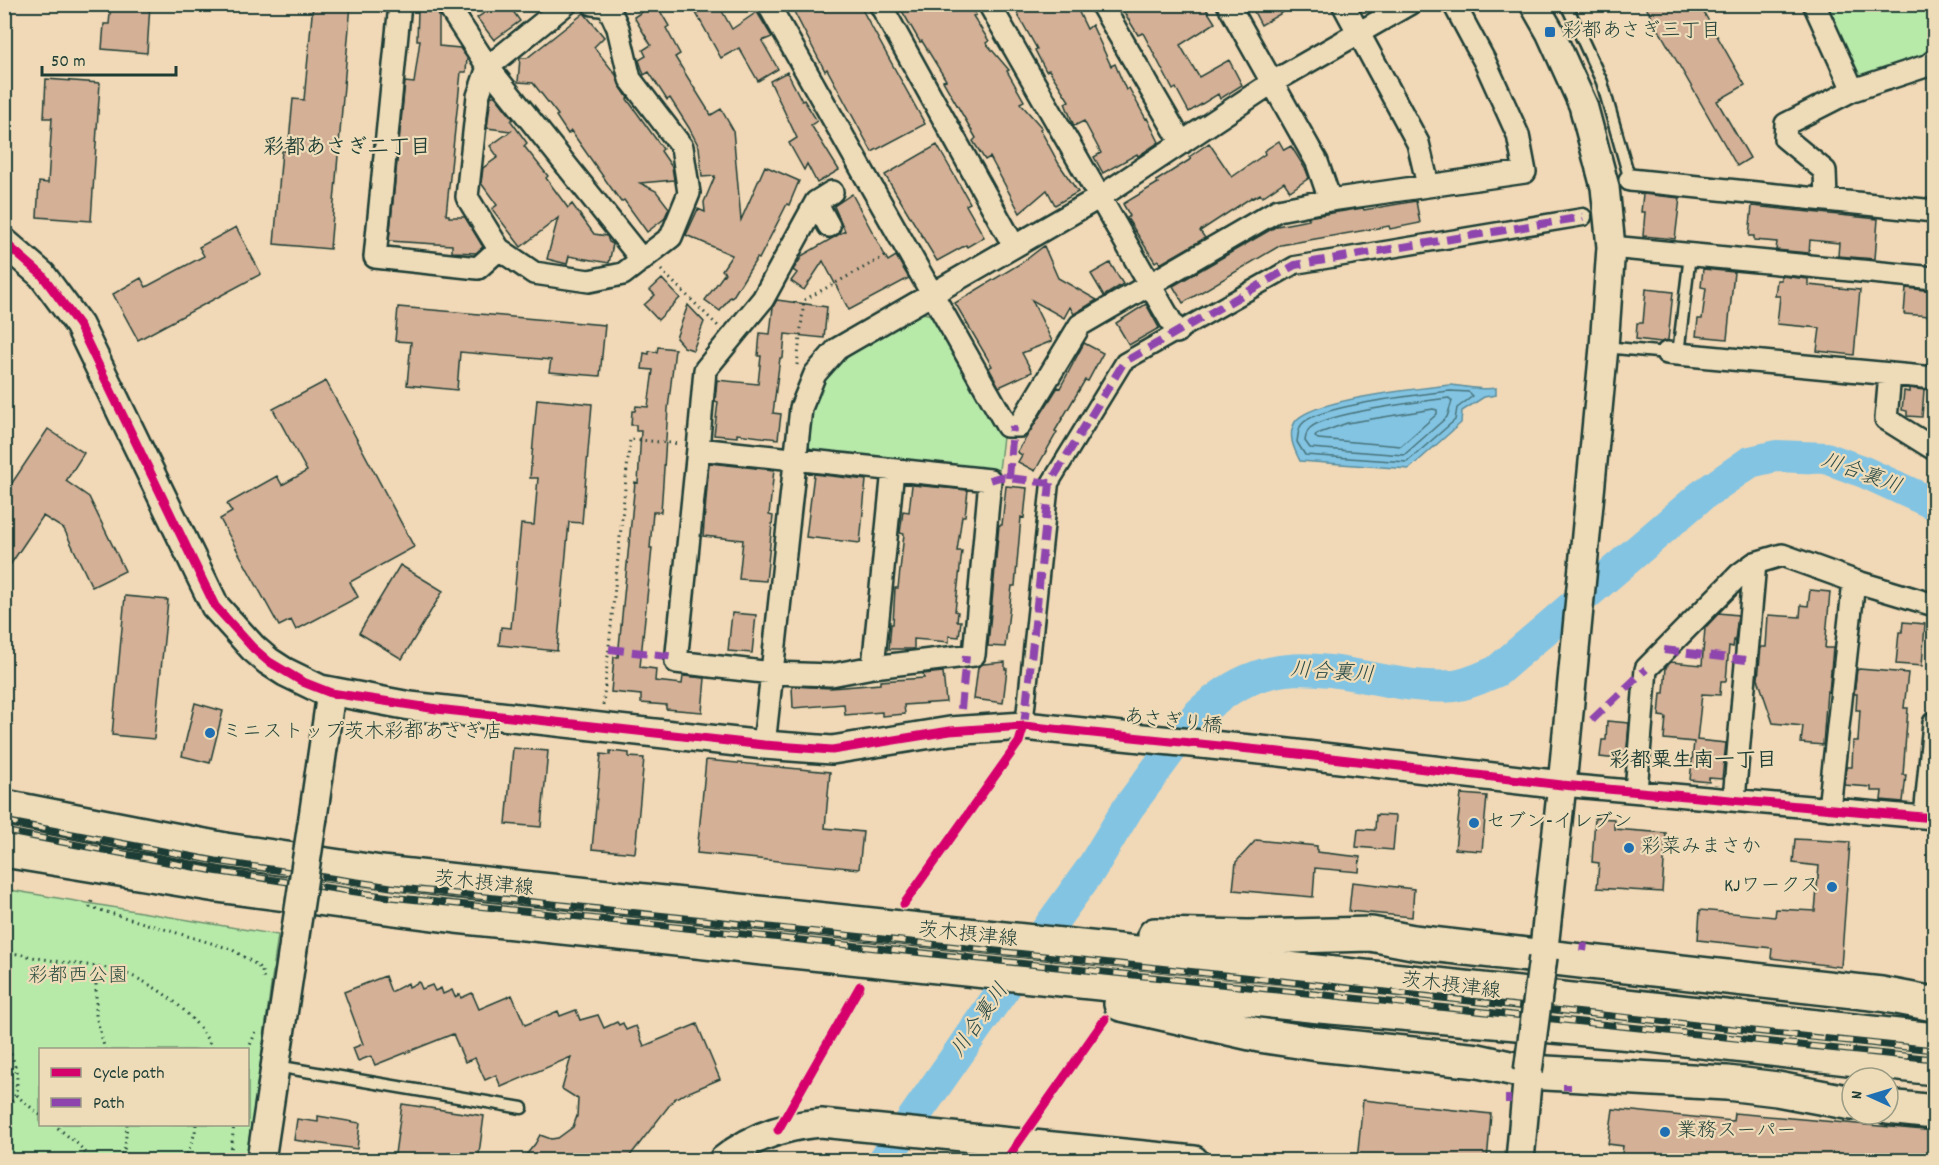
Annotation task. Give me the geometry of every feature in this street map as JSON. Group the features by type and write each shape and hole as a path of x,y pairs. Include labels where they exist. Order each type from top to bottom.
{"main road":[{"name":"茨木摂津線","path":"4,807 157,838 350,869 818,920 942,926 1113,942 1424,984 1935,1040"},
{"name":"茨木摂津線","path":"4,850 337,902 975,970 1093,1000 1461,1017 1632,1033 1935,1068"},
{"path":"1113,942 1371,934 1413,942 1848,990 1935,1004"},
{"path":"1424,984 1438,981 1756,1004 1935,1021"},
{"path":"1093,1000 1146,1009 1259,1035 1318,1044 1479,1061 1528,1072 1736,1084 1840,1101"},
{"path":"1420,1016 1460,1026 1840,1076"},
{"path":"1900,1083 1935,1087"},
{"path":"1900,1108 1935,1112"}],"street":[{"path":"400,4 375,256 478,268 499,249"},
{"path":"447,4 488,67 642,260"},
{"path":"566,4 488,67 477,96 467,197 499,249 534,273 589,281 623,274 670,237 689,193 682,147 630,79 618,28 608,6 593,4"},
{"path":"768,4 1007,426 1019,426 1080,325 1278,210 1330,200 1525,172 1518,135 1485,62 1454,4"},
{"path":"880,4 1014,246"},
{"path":"989,4 1177,332"},
{"path":"1101,4 1182,143"},
{"path":"1228,4 1317,162 1330,200"},
{"path":"1342,4 1418,143 1428,185"},
{"path":"764,745 794,459 801,408 814,374 837,349 1100,197 1273,82 1409,4"},
{"path":"1520,1161 1528,1072 1563,784 1604,347 1611,247 1605,188 1582,105 1550,32 1534,4"},
{"path":"1814,4 1852,90"},
{"path":"1826,200 1825,171 1785,138 1786,124 1852,90 1935,61"},
{"path":"1630,180 1935,211"},
{"path":"698,449 990,480 974,655 873,667 831,675 772,673 676,662 705,370 763,299 824,197 829,226"},
{"path":"1024,726 1050,483 1124,363 1295,265 1583,217"},
{"name":"あさぎり橋","path":"4,242 42,274 79,326 215,606 268,661 303,682 331,693 428,708 764,745 832,750 950,731 1024,726 1563,784"},
{"path":"1611,247 1935,278"},
{"path":"1673,354 1935,378"},
{"path":"1890,374 1886,419 1935,449"},
{"path":"873,667 893,470"},
{"path":"1636,791 1646,669 1740,574 1755,563 1782,555 1854,581 1935,605"},
{"path":"1734,800 1755,563"},
{"path":"1829,809 1854,581"},
{"path":"261,1161 331,693"},
{"path":"1563,784 1930,818 1935,723"},
{"path":"723,1161 745,1145 778,1130 821,1123 1018,1143 1065,1154 1194,1161"}],"lane":[{"path":"1566,4 1602,82 1630,180"},
{"path":"1604,347 1673,354 1690,255"},
{"path":"276,1066 522,1108"}],"path":[{"path":"796,366 804,300 904,246"},
{"path":"642,260 652,262 731,339"},
{"path":"603,709 630,439 688,445 698,449"},
{"path":"904,904 1019,742 1024,726"},
{"path":"92,901 90,907 231,949 257,965 262,971 265,986"},
{"path":"4,951 38,959 118,970 143,981 170,997 195,1022 212,1048"},
{"path":"96,966 96,1016 104,1048"},
{"path":"778,1130 860,986"},
{"path":"1018,1143 1093,1000"},
{"path":"249,1048 259,1024"},
{"path":"4,1044 10,1049 17,1071 15,1095 4,1111"},
{"path":"4,1080 16,1085"},
{"path":"15,1095 39,1114"},
{"path":"54,1126 79,1145 91,1161"},
{"path":"118,1161 125,1147 127,1126"},
{"path":"185,1161 196,1126"},
{"path":"231,1161 234,1126"}],"green space":[{"path":"1826,5 1934,5 1934,55 1859,78"},
{"path":"922,313 933,315 1003,437 999,470 813,451 806,443 808,419 819,388 830,373 857,350"},
{"name":"彩都西公園","path":"4,889 278,935 247,1160 5,1160"}],"water":[{"path":"1450,385 1479,389 1496,388 1496,395 1484,397 1462,411 1461,423 1409,469 1300,461 1291,437 1295,422 1305,414 1321,407 1367,396"}],"building":[{"path":"111,4 150,4 147,53 102,49 104,24 109,24"},
{"path":"313,4 351,4 330,249 274,244 282,151 288,151 293,99 304,100"},
{"path":"483,4 508,4 520,21 494,40 477,18 488,10"},
{"path":"654,4 669,26 666,28 680,54 675,57 711,115 721,109 733,130 741,220 765,166 799,181 789,205 787,204 759,259 757,258 732,298 730,297 720,311 705,300 725,273 722,270 732,255 686,235 698,209 705,212 704,202 715,176 702,177 699,147 689,128 670,98 667,100 649,72 644,75 639,60 646,56 643,50 651,45 634,17"},
{"path":"691,4 718,4 732,29 757,12 772,37 762,41 778,69 758,81 739,48 721,58"},
{"path":"790,4 814,4 817,11 821,9 823,12 836,4 859,4 925,124 872,152 827,69 825,71"},
{"path":"898,4 971,4 976,15 973,16 989,41 986,43 1009,70 1007,71 1024,101 1020,103 1042,128 1040,129 1059,164 1078,192 1055,205 1047,190 1020,213 990,157 985,160 973,141 976,138 943,81 946,80"},
{"path":"1012,4 1075,4 1087,29 1092,25 1111,66 1115,64 1126,90 1129,88 1159,142 1138,156 1137,154 1103,173 1094,157 1101,153 1084,121 1074,126 1065,103 1069,101 1049,70 1046,71 1035,50 1037,49"},
{"path":"1119,4 1203,4 1215,23 1180,45 1199,77 1229,60 1242,85 1220,99 1218,94 1189,112 1176,88 1173,90 1143,33 1138,35"},
{"path":"1250,4 1297,4 1261,25"},
{"path":"1644,4 1699,4 1745,85 1717,101 1750,158 1737,166"},
{"path":"418,11 437,12 439,46 460,48 467,58 466,72 461,72 446,215 465,217 483,247 476,253 452,252 452,245 389,241 405,82 414,83 420,40 417,40"},
{"path":"584,13 604,37 594,47 616,75 627,99 663,149 661,151 672,167 674,180 640,183 656,191 669,208 664,219 647,232 624,200 621,202 571,131 568,134 556,116 558,115 533,83 518,82 520,58 527,58"},
{"path":"787,72 802,101 804,100 817,121 811,125 839,170 817,183 807,164 804,170 789,143 797,138 770,81"},
{"path":"46,79 100,83 91,221 37,217 39,182 48,183 52,118 44,118"},
{"path":"491,96 495,96 513,119 511,121 527,143 524,146 548,176 546,178 568,208 572,204 594,234 607,236 609,242 613,244 609,263 569,256 567,264 547,259 558,218 521,247 492,209 497,205 481,183 483,168 498,157 490,146 511,131 487,128"},
{"path":"1279,141 1284,150 1291,146 1309,178 1290,191 1284,182 1262,197 1260,194 1252,197 1200,231 1205,238 1160,264 1158,260 1155,262 1127,218 1130,216 1123,204 1158,183 1156,181 1191,159 1189,157 1209,143 1232,177 1265,154 1264,151"},
{"path":"937,145 970,203 966,205 984,237 937,261 885,175"},
{"path":"852,194 888,261 896,256 909,278 849,310 823,261 804,290 791,281 797,273 793,270 803,255 845,231 834,206"},
{"path":"1643,194 1680,198 1675,239 1643,236 1645,212 1641,212"},
{"path":"1416,201 1420,223 1390,229 1389,226 1281,245 1183,303 1173,286 1277,226 1309,220 1308,217"},
{"path":"1752,206 1878,219 1875,259 1838,256 1839,243 1810,240 1809,253 1776,250 1777,242 1754,240 1754,236 1749,236"},
{"path":"236,227 261,274 138,340 113,294 141,278 146,287 204,256 199,247"},
{"path":"1044,246 1058,278 1097,300 1074,314 1070,307 1064,318 1032,300 1052,341 1022,353 1032,372 999,387 989,368 992,366 955,303 1023,262"},
{"path":"1110,263 1123,284 1104,296 1091,274"},
{"path":"1703,269 1734,272 1727,339 1696,336 1698,319 1702,319 1706,288 1701,287"},
{"path":"1781,276 1808,279 1808,285 1860,290 1854,355 1817,351 1820,328 1777,324 1780,296 1775,296 1777,280 1781,280"},
{"path":"662,279 680,298 658,320 644,305 655,295 650,290"},
{"path":"1906,288 1932,291 1930,316 1904,314"},
{"path":"1646,289 1673,292 1668,340 1661,342 1636,339 1637,323 1643,323"},
{"path":"777,300 827,307 824,338 785,334 773,413 781,414 778,439 737,434 737,437 714,435 718,402 715,401 717,380 758,384 761,356 758,356 760,333 770,334 773,307"},
{"path":"1146,304 1159,328 1129,345 1116,323"},
{"path":"688,305 704,322 693,350 684,347 676,338"},
{"path":"398,307 605,325 600,376 549,372 551,360 460,352 457,390 407,385 411,342 395,341"},
{"path":"1084,343 1103,353 1088,381 1085,380 1055,431 1057,432 1035,471 1018,462 1022,455 1017,452 1058,387 1060,388"},
{"path":"658,347 675,349 668,409 661,512 653,512 650,548 652,548 640,667 656,669 655,681 682,684 683,676 705,678 702,712 666,709 666,705 641,703 641,695 611,692 614,657 618,657 635,482 638,483 641,431 636,431 636,425 631,425 632,411 635,411 636,406 648,407 653,370 642,369 644,353 657,352"},
{"path":"326,381 414,547 350,582 358,597 296,630 291,620 279,626 220,519 232,512 227,504 277,476 282,485 307,471 273,409"},
{"path":"1909,388 1924,390 1922,417 1907,416 1907,411 1902,410 1904,391 1909,392"},
{"path":"537,399 592,404 582,523 569,522 557,651 499,645 501,627 511,628 521,524 534,525 538,478 530,478"},
{"path":"48,429 84,453 66,481 89,497 125,571 92,587 64,529 43,516 4,574 4,495"},
{"path":"709,463 774,470 769,515 773,516 766,581 739,579 743,540 703,536"},
{"path":"814,474 866,480 860,543 806,537"},
{"path":"912,485 968,490 957,551 962,551 955,611 958,612 957,621 961,621 959,637 949,636 949,642 914,639 914,649 889,649 895,588 898,588 904,534 900,533 903,511 909,512"},
{"path":"1006,486 1027,488 1024,518 1021,517 1015,586 1012,586 1005,647 988,646 999,525 1002,525"},
{"path":"400,565 443,591 402,659 359,633"},
{"path":"1810,590 1830,592 1825,648 1833,648 1823,745 1801,743 1803,726 1773,723 1758,679 1761,647 1766,647 1768,615 1800,617 1801,605 1808,606"},
{"path":"125,596 168,600 154,739 112,735"},
{"path":"732,613 756,615 752,653 728,651"},
{"path":"1719,613 1738,615 1735,640 1733,647 1729,646 1726,681 1721,681 1720,695 1702,694 1697,740 1726,743 1722,779 1709,778 1709,782 1690,780 1694,742 1664,739 1666,717 1659,716 1661,693 1664,693 1666,667 1671,662 1702,665 1705,628"},
{"path":"1903,622 1925,624 1922,666 1896,664 1899,632 1902,632"},
{"path":"1005,662 1005,669 1007,669 1003,703 974,699 978,667 983,664"},
{"path":"1859,669 1908,673 1904,708 1908,708 1903,802 1881,800 1882,791 1871,791 1871,787 1844,785 1846,767 1852,767 1853,741 1858,741 1860,710 1856,710 1857,694 1854,694"},
{"path":"943,672 946,702 904,705 905,714 882,716 882,712 845,715 844,704 793,708 792,686 831,688 880,684 880,681 924,678 923,674"},
{"path":"195,703 223,711 210,763 182,756"},
{"path":"1607,721 1629,723 1626,760 1600,757 1602,740 1606,740"},
{"path":"513,748 548,751 541,827 506,824"},
{"path":"610,751 629,753 629,757 644,758 635,853 592,849 601,754 610,755"},
{"path":"706,760 830,772 825,828 863,832 859,869 697,853"},
{"path":"1461,794 1487,796 1482,851 1455,849"},
{"path":"1376,815 1396,816 1393,850 1356,847 1358,829 1375,830"},
{"name":"彩菜みまさか","path":"1595,818 1614,819 1614,829 1666,833 1662,892 1597,888 1599,863 1592,862"},
{"name":"KJワークス","path":"1795,839 1850,842 1841,967 1771,958 1772,948 1698,940 1700,910 1775,917 1776,909 1815,911 1819,866 1793,863"},
{"path":"1256,840 1317,846 1317,852 1360,857 1359,872 1315,868 1313,897 1233,890 1236,862"},
{"path":"1352,882 1414,889 1412,917 1349,911"},
{"path":"385,976 391,992 408,983 409,987 419,982 422,989 432,985 435,991 441,988 443,994 452,990 455,997 460,994 461,998 472,993 479,1009 512,995 525,1025 558,1011 560,1016 576,1010 580,1020 598,1015 604,1028 617,1022 619,1025 623,1023 626,1030 636,1026 644,1046 697,1024 720,1079 675,1098 626,1161 521,1161 540,1135 551,1139 558,1138 573,1127 577,1116 578,1099 562,1089 571,1057 501,1087 496,1075 485,1080 475,1058 465,1062 453,1034 375,1065 371,1056 358,1061 353,1048 363,1044 344,992"},
{"path":"1363,1100 1491,1114 1487,1161 1357,1161"},
{"path":"402,1104 484,1116 478,1161 394,1161"},
{"path":"1613,1109 1733,1121 1734,1113 1840,1122 1840,1126 1879,1126 1935,1131 1935,1161 1621,1161 1623,1146 1608,1144"},
{"path":"318,1116 360,1123 357,1149 294,1140 297,1119 318,1122"}],"waterway":[{"name":"川合裏川","path":"884,1160 1091,869 1128,808 1192,721 1219,697 1248,680 1277,671 1306,669 1423,686 1454,686 1471,682 1497,671 1701,496 1750,462 1776,456 1826,458 1864,472 1934,504"}],"railway":[{"path":"4,821 216,861 391,887 1934,1050"},
{"path":"4,831 214,871 390,897 1934,1059"}],"marked path":[{"path":"1024,726 1050,483 1124,362 1295,265 1583,217"},
{"path":"1009,478 1013,426"},
{"path":"990,480 1000,477 1050,483"},
{"path":"609,649 676,657"},
{"path":"1664,650 1746,660"},
{"path":"961,709 966,656"},
{"path":"1592,720 1646,669"},
{"path":"1583,951 1584,943"},
{"path":"1567,1084 1567,1090"},
{"path":"1505,1099 1511,1099"}],"cycle path":[{"path":"4,242 42,275 79,325 215,606 268,661 303,682 331,693 437,709 764,745 832,750 950,731 1024,726 1280,752 1562,785 1934,818"},
{"path":"904,904 1019,742 1024,726"},
{"path":"778,1130 860,986"},
{"path":"1006,1160 1105,1019"}],"place":[{"name":"彩都あさぎ三丁目","path":"1550,32"},
{"name":"ミニストップ茨木彩都あさぎ店","path":"210,733"},
{"name":"セブン-イレブン","path":"1474,823"},
{"name":"彩菜みまさか","path":"1629,848"},
{"name":"KJワークス","path":"1832,887"},
{"name":"業務スーパー","path":"1665,1132"}],"district":[{"name":"彩都あさぎ二丁目","path":"347,149"},
{"name":"彩都粟生南一丁目","path":"1693,762"}]}
